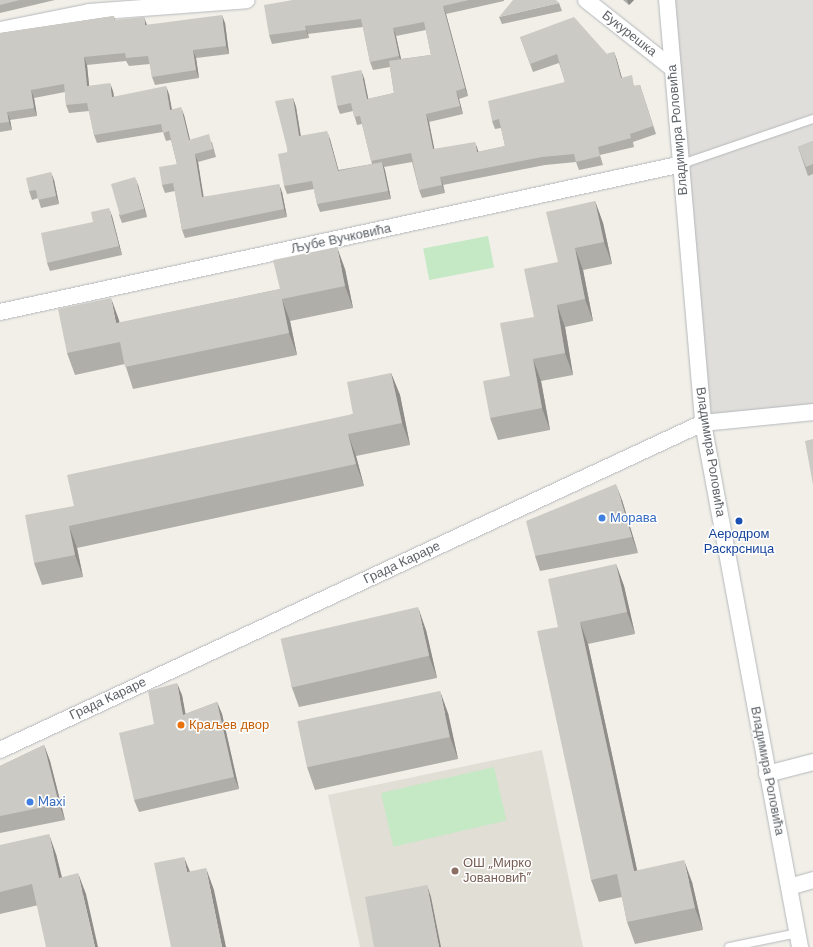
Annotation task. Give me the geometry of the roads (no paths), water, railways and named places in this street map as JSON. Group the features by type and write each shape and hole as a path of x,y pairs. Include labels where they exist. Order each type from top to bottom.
{"street":[{"path":"0,30 89,12 247,0"},
{"name":"Букурешка","path":"586,0 672,68"},
{"name":"Владимира Роловића","path":"667,0 703,423 799,940"},
{"name":"Љубе Вучковића","path":"0,312 682,164"},
{"name":"Града Караре","path":"0,750 703,423 813,412"},
{"path":"767,774 813,762"},
{"path":"788,887 813,880"}],"lane":[{"path":"682,164 813,119"},
{"path":"728,947 799,940"}],"place":[{"name":"Морава","path":"602,518"},
{"name":"Аеродром Раскрсница","path":"739,521"},
{"name":"Краљев двор","path":"181,725"},
{"name":"Maxi","path":"30,802"},
{"name":"ОШ „Мирко Јовановић”","path":"455,871"}]}
